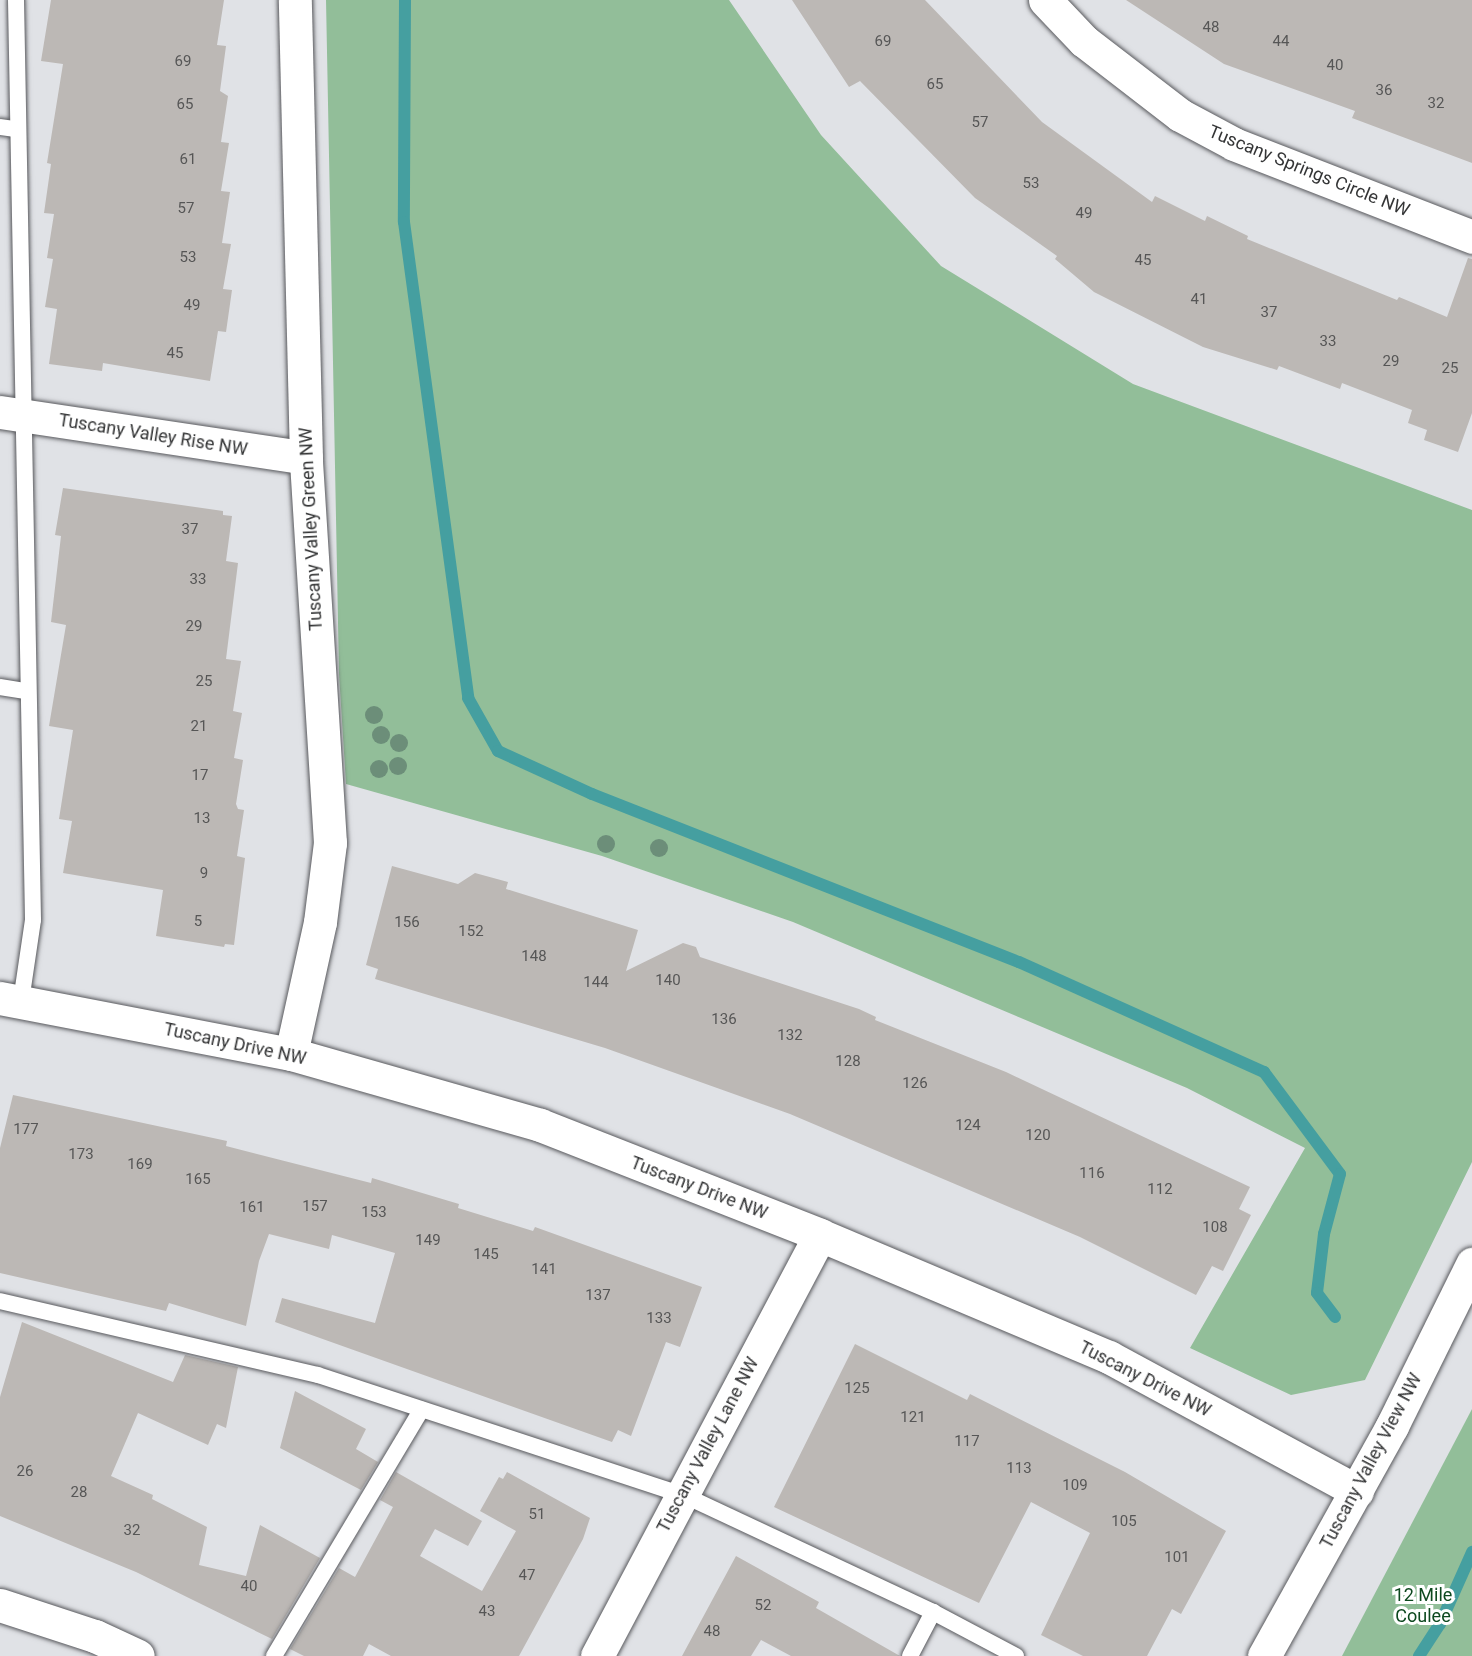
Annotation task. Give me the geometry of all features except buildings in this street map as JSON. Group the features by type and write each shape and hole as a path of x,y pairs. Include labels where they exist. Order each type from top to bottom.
{"street":[{"name":"Tuscany Valley Green NW","path":"291,1054 320,922 330,843 306,458 295,0"},
{"name":"Tuscany Springs Circle NW","path":"1045,0 1115,67 1180,115 1234,144 1472,237"},
{"name":"Tuscany Valley Rise NW","path":"12,413 306,458"},
{"name":"Tuscany Drive NW","path":"10,1000 291,1054 540,1125 820,1235 1109,1357 1357,1491"},
{"name":"Tuscany Valley Lane NW","path":"597,1656 820,1235"},
{"name":"Tuscany Valley View NW","path":"1264,1656 1357,1491 1472,1264"},
{"path":"0,1605 95,1636 138,1656"}],"lane":[{"path":"10,1000 33,920 26,691 12,413 8,128 16,0"},
{"path":"0,687 26,691"},
{"path":"0,1301 318,1375 681,1494 933,1612 1016,1656"},
{"path":"274,1656 421,1410"},
{"path":"910,1656 933,1612"}],"green space":[{"path":"326,0 729,0 821,135 941,266 1133,384 1472,510 1472,1162 1365,1380 1291,1395 1190,1348 1305,1148 1187,1088 793,922 602,856 346,784 339,674"},
{"name":"12 Mile Coulee","path":"1472,1409 1472,1656 1342,1656"}],"waterway":[{"path":"405,0 404,222 468,698 498,751 592,794 1019,962 1264,1072 1340,1174 1324,1234 1317,1293 1335,1317"},
{"path":"1419,1656 1440,1624 1472,1552"}]}
